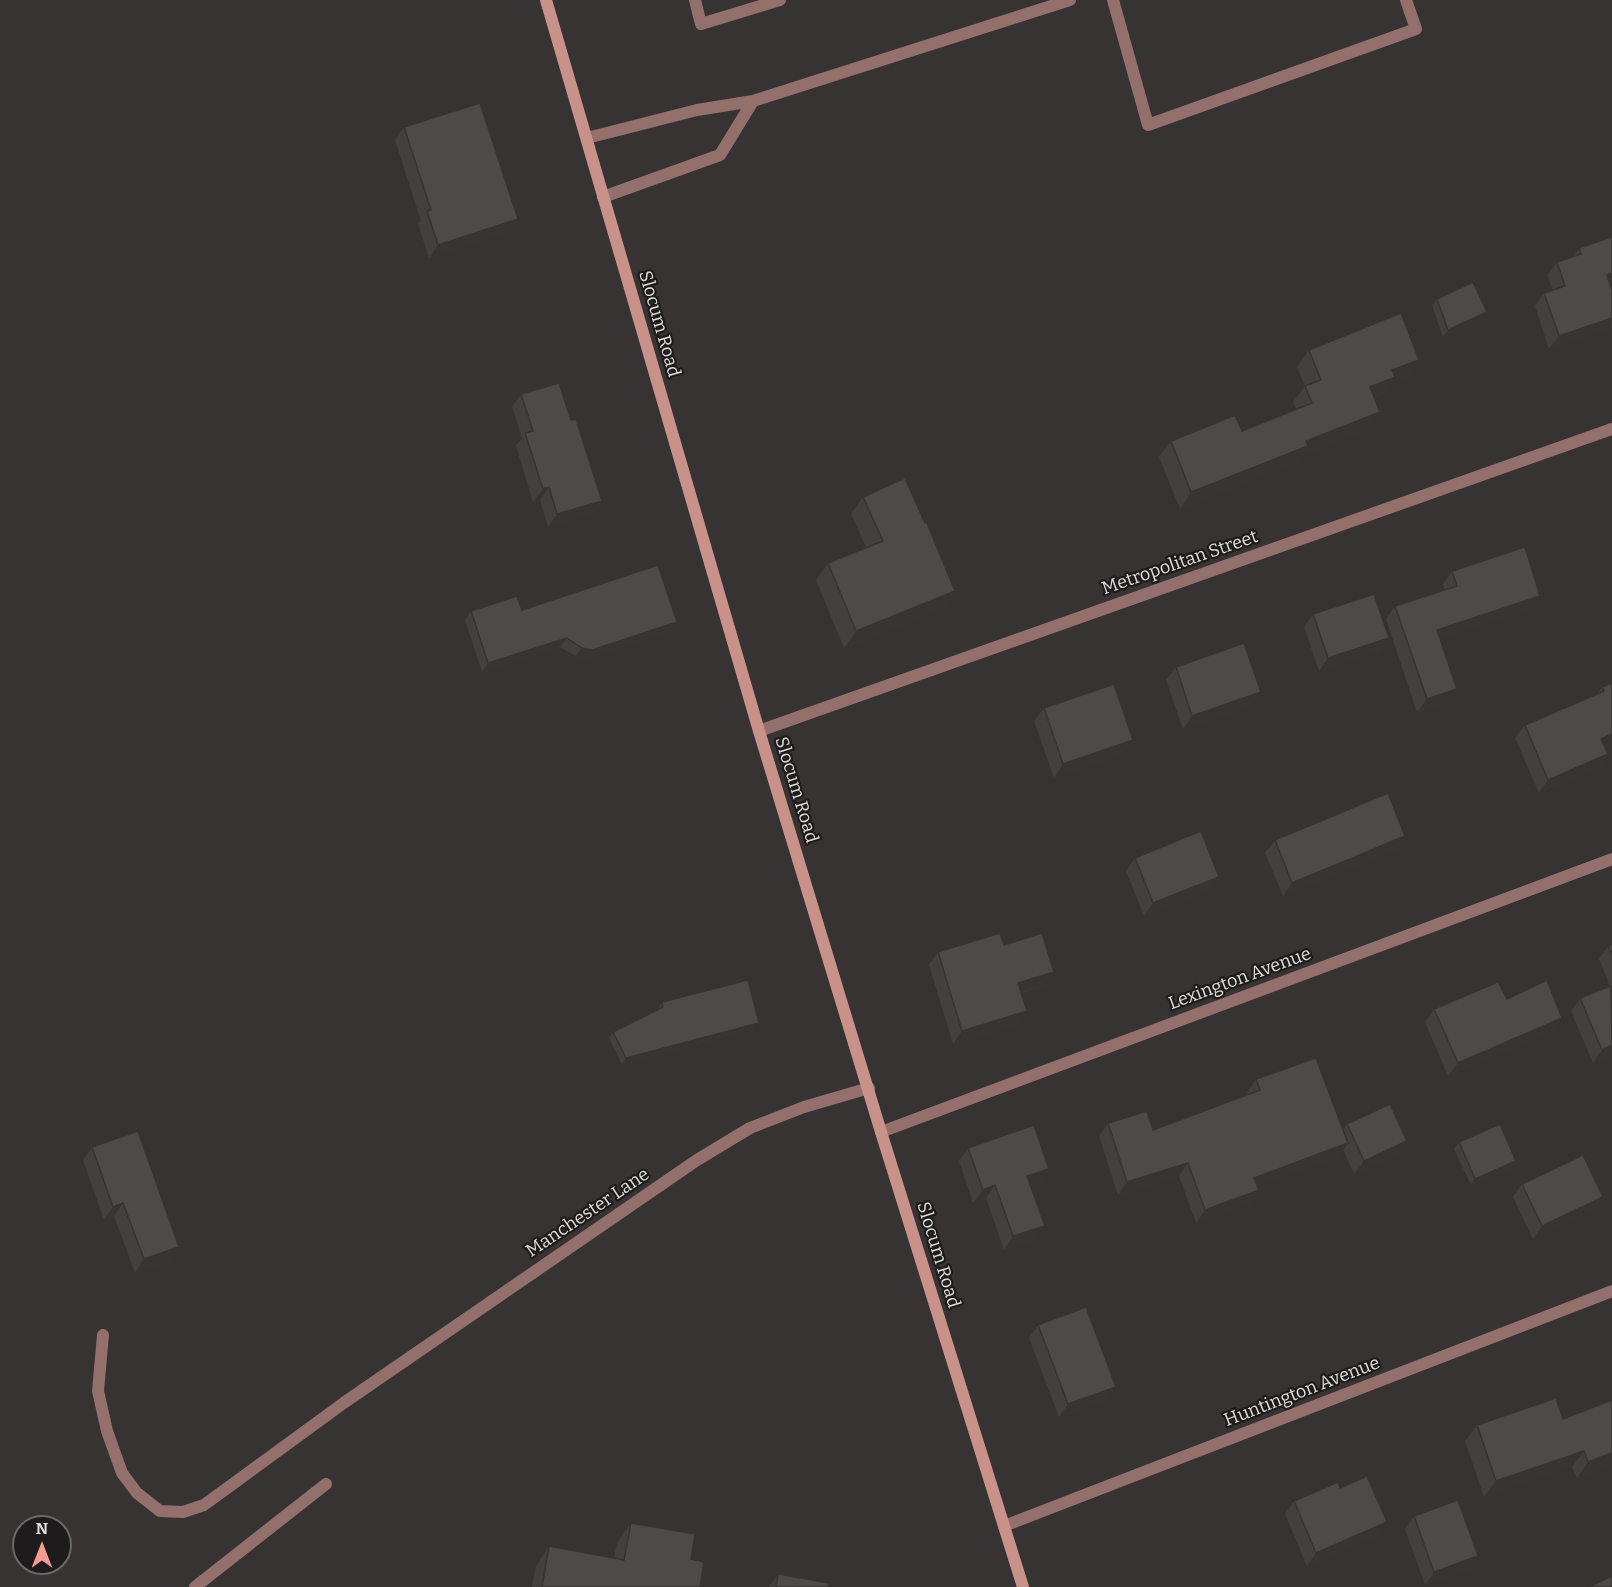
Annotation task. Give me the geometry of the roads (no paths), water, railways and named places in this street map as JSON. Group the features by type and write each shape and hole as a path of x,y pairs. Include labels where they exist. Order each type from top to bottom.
{"main road":[{"name":"Slocum Road","path":"546,0 759,731 1023,1587"}],"street":[{"path":"695,0 701,24 780,0"},
{"path":"587,138 697,110 753,101 1070,0"},
{"path":"1113,0 1148,125 1416,29 1406,0"},
{"path":"603,197 720,155 753,101"},
{"name":"Metropolitan Street","path":"759,731 1612,429"},
{"name":"Lexington Avenue","path":"881,1132 1612,860"},
{"name":"Manchester Lane","path":"103,1335 98,1391 107,1431 122,1473 137,1493 160,1511 183,1512 204,1505 345,1402 697,1160 750,1128 804,1107 869,1088"},
{"name":"Huntington Avenue","path":"1004,1526 1612,1291"},
{"path":"195,1587 326,1484"}]}
